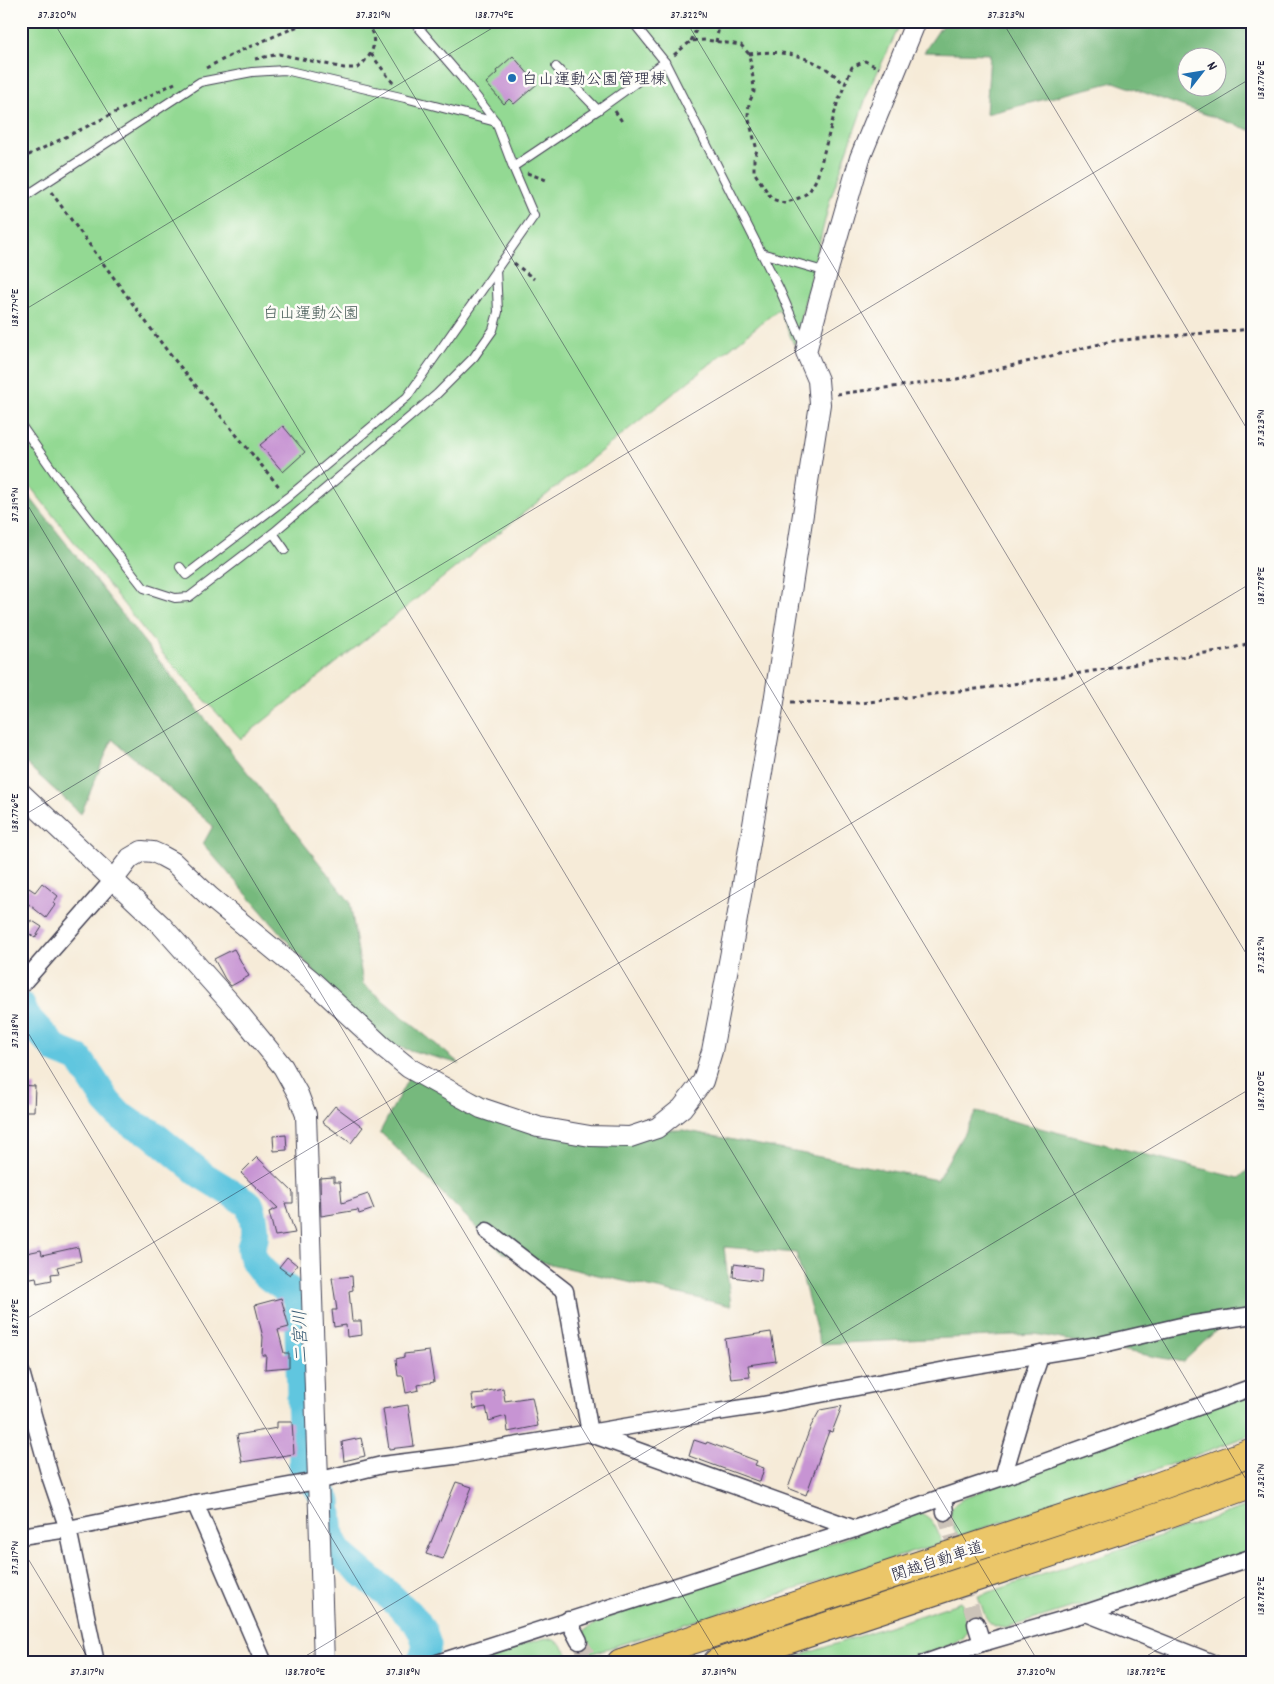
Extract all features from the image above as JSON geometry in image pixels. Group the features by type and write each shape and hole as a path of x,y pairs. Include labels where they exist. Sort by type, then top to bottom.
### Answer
{"highway":[{"name":"関越自動車道","path":"621,1663 1143,1492 1253,1452"},
{"name":"関越自動車道","path":"717,1663 1132,1526 1253,1483"}],"street":[{"path":"21,985 130,858 142,851 152,852 173,862 210,897 298,968 382,1046 409,1068 481,1108 538,1126 590,1136 630,1137 657,1128 682,1108 703,1081 712,1051 774,702 820,404 818,380 806,352 860,158 916,21"},
{"path":"21,794 161,925 283,1067 298,1094 306,1116 324,1663"},
{"path":"487,1231 565,1291 590,1434"},
{"path":"21,1536 68,1529 317,1481 382,1465 454,1456 672,1419 763,1406 942,1371 1099,1346 1181,1326 1253,1315"},
{"path":"1003,1477 1041,1354"},
{"path":"21,1372 50,1476 68,1529 96,1663"},
{"path":"440,1662 855,1529 944,1505 1003,1477 1253,1387"},
{"path":"590,1434 855,1529"},
{"path":"195,1503 264,1663"},
{"path":"925,1663 982,1643 1086,1613 1253,1557"},
{"path":"1086,1613 1213,1663"},
{"path":"568,1620 579,1641"},
{"path":"976,1624 982,1643"}],"lane":[{"path":"180,567 186,575 288,498 407,397 534,216 496,122 462,78 413,21"},
{"path":"632,21 665,62 779,288 806,352"},
{"path":"513,167 665,62"},
{"path":"556,66 598,110"},
{"path":"21,199 200,82 252,72 285,70 405,98 496,122"},
{"path":"761,253 827,272"},
{"path":"21,425 56,475 144,588 175,598 189,597 273,533 437,394 474,357 493,330 498,312 496,269"},
{"path":"273,533 286,550"}],"path":[{"path":"200,71 242,50 310,21"},
{"path":"254,59 279,54 344,68 357,68 369,59 373,48 372,32 366,21"},
{"path":"665,62 691,41 700,21"},
{"path":"716,42 720,21"},
{"path":"691,41 706,40 742,45 749,54 754,92 749,103 748,116 758,150 754,159 754,172 772,199 784,203 799,198 808,192 817,178 837,104 852,67 865,62 876,66"},
{"path":"749,54 767,51 795,55 821,65 845,84"},
{"path":"371,54 405,98"},
{"path":"21,159 182,79"},
{"path":"513,167 549,182"},
{"path":"45,183 168,352 288,498"},
{"path":"505,256 534,279"},
{"path":"819,396 957,379 1112,341 1253,329"},
{"path":"774,702 860,704 1019,683 1230,649 1253,642"}],"green space":[{"name":"白山運動公園","path":"21,21 902,21 868,92 830,200 794,345 779,309 241,739 167,659 21,475"},
{"path":"945,21 1253,21 1253,131 1114,82 986,114 990,54 924,52"},
{"path":"21,470 28,495 350,902 363,984 460,1064 373,1040 203,844 213,826 112,739 81,814 21,759"},
{"path":"410,1075 550,1131 683,1130 937,1180 976,1112 1239,1178 1253,1165 1253,1324 1224,1323 1183,1362 1035,1334 820,1344 796,1253 724,1247 731,1306 503,1253 380,1132"},
{"path":"1253,1390 1253,1434 1155,1470 957,1537 951,1516 952,1507 970,1495"},
{"path":"1253,1503 1253,1550 1007,1628 994,1626 984,1614 978,1596 1211,1519"},
{"path":"920,1513 932,1521 942,1543 590,1654 580,1639 584,1631 602,1619"},
{"path":"961,1602 968,1621 968,1629 963,1637 954,1644 893,1663 778,1663"},
{"path":"546,1638 559,1643 572,1660 564,1663 460,1663 467,1659"}],"building":[{"name":"白山運動公園管理棟","path":"513,56 537,84 514,104 509,99 504,104 486,83"},
{"path":"283,426 305,452 283,472 260,445"},
{"path":"42,883 58,896 53,903 55,905 46,918 21,898 29,888 35,892"},
{"path":"31,920 42,927 35,938 24,930"},
{"path":"234,949 249,976 231,986 214,959"},
{"path":"21,1085 35,1086 34,1111 21,1111"},
{"path":"335,1106 363,1127 351,1143 322,1122"},
{"path":"286,1135 287,1150 274,1151 273,1136"},
{"path":"257,1157 293,1192 293,1203 285,1203 295,1233 275,1236 269,1212 278,1208 241,1173"},
{"path":"334,1177 334,1182 340,1182 342,1203 368,1194 374,1209 359,1214 358,1210 321,1216 320,1178"},
{"path":"78,1247 81,1261 57,1267 59,1273 51,1274 52,1280 37,1283 36,1277 26,1279 22,1254 41,1250 42,1255"},
{"path":"287,1257 297,1265 290,1275 279,1267"},
{"path":"734,1264 762,1268 761,1281 733,1277"},
{"path":"352,1276 353,1290 349,1291 352,1321 361,1321 362,1335 347,1337 346,1325 334,1327 332,1310 337,1310 332,1278"},
{"path":"281,1298 289,1327 278,1330 284,1353 289,1353 289,1367 265,1369 266,1355 262,1355 263,1337 255,1305"},
{"path":"771,1332 776,1361 748,1365 750,1377 731,1379 725,1339"},
{"path":"429,1351 434,1382 418,1385 419,1390 406,1393 403,1376 398,1376 396,1359 404,1357 404,1354"},
{"path":"503,1388 505,1401 532,1397 538,1426 508,1432 506,1416 489,1421 486,1407 474,1409 472,1395 484,1394 483,1392"},
{"path":"408,1405 414,1446 389,1449 383,1409"},
{"path":"842,1406 832,1432 829,1431 806,1495 788,1488 811,1426 820,1410"},
{"path":"277,1422 292,1422 294,1454 242,1462 237,1435 277,1428"},
{"path":"361,1438 365,1456 344,1461 342,1442"},
{"path":"694,1440 706,1444 707,1442 757,1461 755,1465 764,1468 760,1482 689,1456"},
{"path":"456,1482 472,1487 443,1559 426,1554"}],"waterway":[{"name":"二宮川","path":"21,1006 26,1017 57,1050 79,1059 107,1102 118,1114 135,1126 150,1132 202,1175 249,1204 253,1216 255,1235 251,1249 253,1258 270,1278 298,1296 303,1465 327,1501 330,1535 337,1551 416,1621 427,1645 421,1663"}],"tunnel":[{"path":"945,1512 976,1624"},
{"path":"579,1641 592,1663"}],"place":[{"name":"白山運動公園管理棟","path":"512,78"}]}
